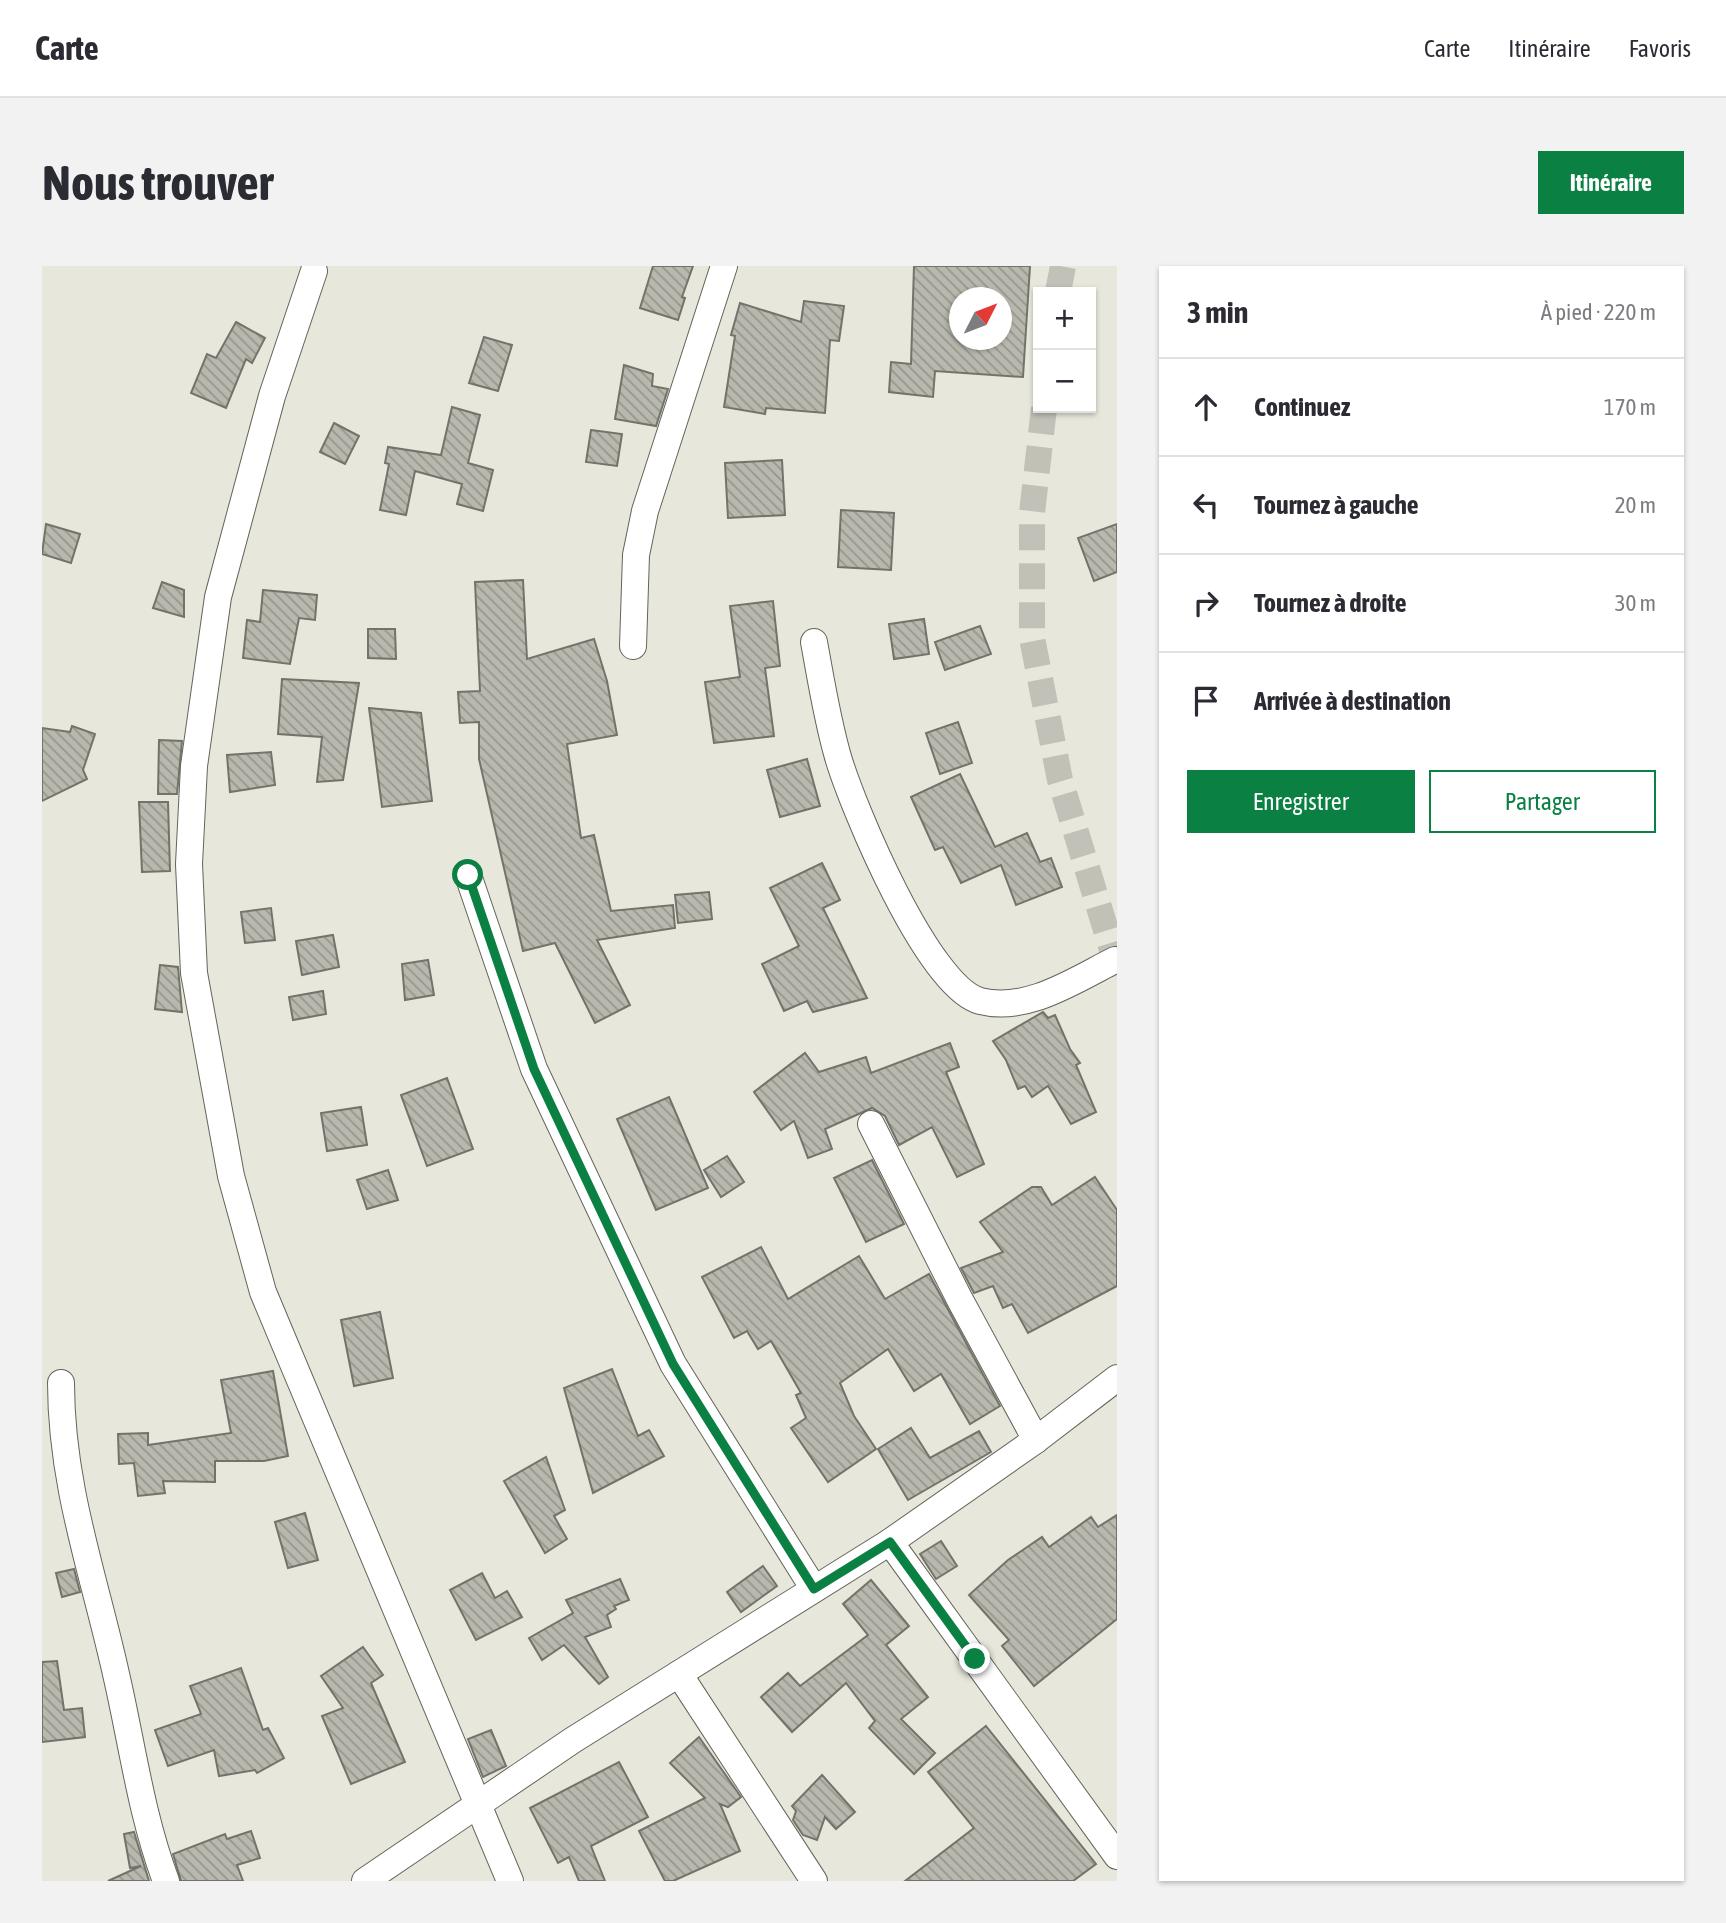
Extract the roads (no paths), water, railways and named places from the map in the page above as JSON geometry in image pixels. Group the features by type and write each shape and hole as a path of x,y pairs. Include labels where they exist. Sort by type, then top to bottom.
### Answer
{"street":[{"path":"633,646 636,555 645,511 724,266"},
{"path":"314,271 272,396 218,597 194,766 189,864 194,973 231,1176 264,1292 510,1881"},
{"path":"814,642 838,757 877,858 934,961 948,978 966,995 981,1001 1027,1001 1056,990 1115,960"},
{"path":"468,875 534,1069 673,1364 814,1589"},
{"path":"871,1124 960,1300 1036,1440"},
{"path":"365,1881 476,1805 890,1542 1036,1440 1117,1378"},
{"path":"61,1383 65,1455 89,1575 116,1671 135,1765 166,1881"},
{"path":"890,1542 1117,1856"},
{"path":"679,1674 814,1881"}],"tunnel":[{"path":"1059,287 1063,266"},
{"path":"1043,413 1032,513 1032,638 1060,780 1117,966"}]}
